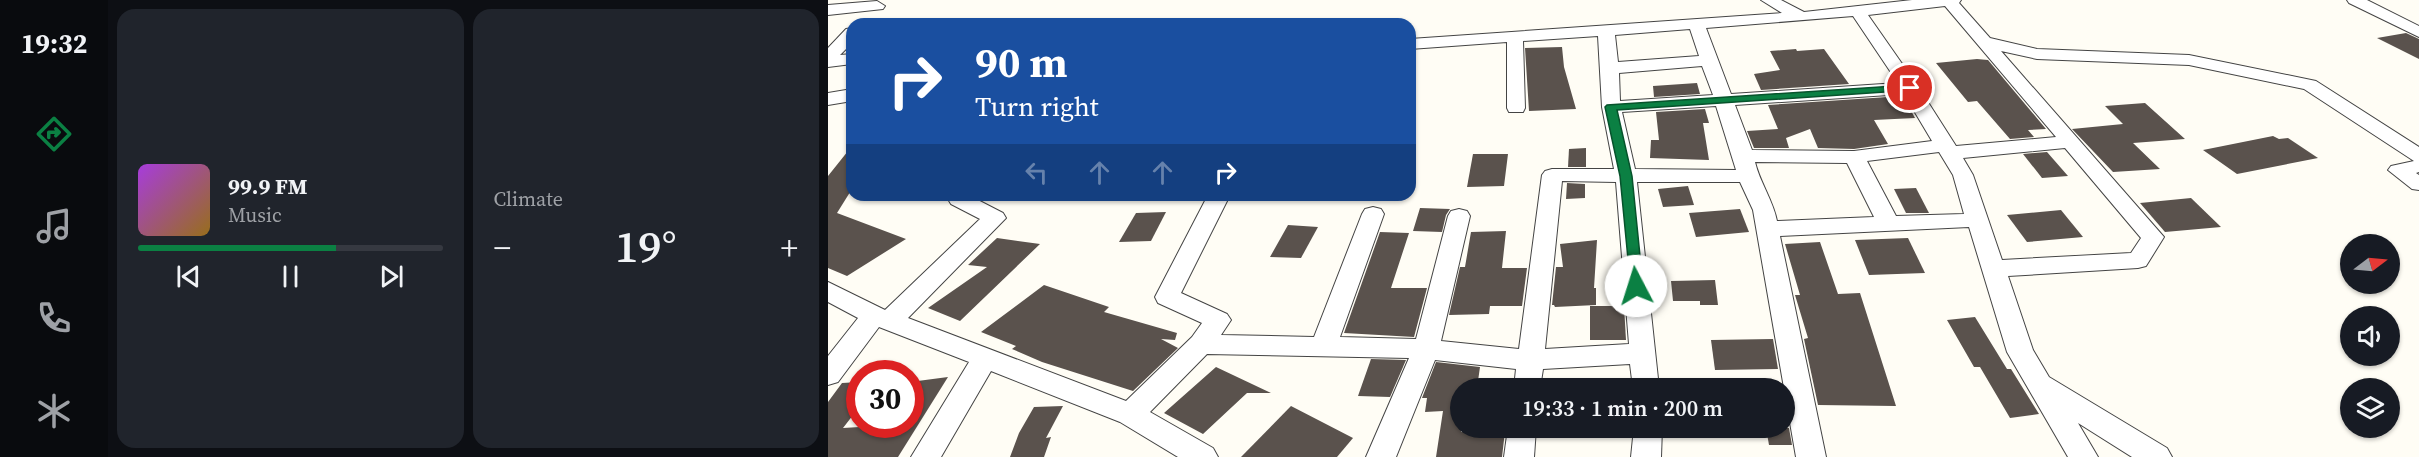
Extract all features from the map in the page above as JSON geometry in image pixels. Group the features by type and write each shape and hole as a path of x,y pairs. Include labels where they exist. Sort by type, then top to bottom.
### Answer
{"street":[{"path":"1769,0 1802,17"},
{"path":"1948,0 2153,237 2138,260 1993,269"},
{"path":"1416,44 1802,17 1913,2 1953,0"},
{"path":"2355,0 2419,32"},
{"path":"828,10 880,3"},
{"path":"866,18 880,3"},
{"path":"1857,11 1910,88 1963,175 2020,352 2083,457"},
{"path":"1696,24 1764,210 1811,457"},
{"path":"1605,30 1610,68 1611,107 1626,176 1645,378"},
{"path":"1515,37 1516,108"},
{"path":"828,60 846,40"},
{"path":"1984,42 2037,54 2189,60 2310,85 2419,156"},
{"path":"828,60 846,59"},
{"path":"1610,68 1709,60"},
{"path":"1611,107 1910,88"},
{"path":"828,99 846,96"},
{"path":"1528,378 1552,175 1626,176 2070,141"},
{"path":"1854,157 1889,224"},
{"path":"2419,166 2398,170 2419,184"},
{"path":"830,369 881,318 995,218 963,201"},
{"path":"1130,414 1201,344 1218,320 1167,297 1216,201"},
{"path":"1323,347 1373,214"},
{"path":"1381,457 1426,349 1459,216"},
{"path":"1768,229 1978,220"},
{"path":"828,291 881,318 1130,414 1203,457"},
{"path":"1201,344 1426,349 1530,360 1642,352"},
{"path":"926,457 985,357"},
{"path":"2037,381 2098,422 2157,457"},
{"path":"1519,457 1521,438"},
{"path":"1646,457 1647,438"}],"building":[{"path":"2406,33 2419,39 2419,59 2377,38"},
{"path":"1562,47 1564,67 1576,109 1529,111 1525,48"},
{"path":"1796,49 1797,51 1824,49 1849,84 1761,90 1754,74 1780,70 1770,51"},
{"path":"1988,60 2046,129 2028,130 2034,137 2010,139 1977,101 1968,102 1936,63"},
{"path":"1697,83 1700,94 1654,97 1653,86"},
{"path":"1903,96 1915,118 1874,120 1888,144 1854,149 1818,148 1810,129 1786,138 1789,148 1754,148 1747,131 1778,129 1768,105"},
{"path":"2145,103 2185,139 2133,143 2160,169 2113,172 2072,129 2123,124 2105,106"},
{"path":"1705,109 1709,123 1703,123 1709,160 1650,158 1651,140 1659,140 1656,112"},
{"path":"2273,136 2279,139 2288,138 2318,158 2237,174 2203,150"},
{"path":"1586,148 1586,167 1568,167 1569,149"},
{"path":"2047,152 2068,176 2042,178 2023,154"},
{"path":"846,154 846,199 837,213 906,239 847,276 828,268 828,176"},
{"path":"1473,154 1508,154 1504,186 1467,187"},
{"path":"1567,183 1585,184 1585,198 1566,199"},
{"path":"1688,186 1694,205 1663,207 1658,189"},
{"path":"1916,188 1929,213 1906,213 1894,189"},
{"path":"2191,198 2221,227 2165,232 2140,203"},
{"path":"1420,208 1450,209 1446,215 1442,232 1413,231"},
{"path":"1740,209 1749,232 1696,237 1689,213"},
{"path":"2061,210 2083,237 2027,242 2007,215"},
{"path":"1166,212 1151,241 1119,242 1136,213"},
{"path":"1288,225 1318,227 1301,258 1270,257"},
{"path":"1506,231 1502,268 1527,268 1522,306 1490,306 1489,314 1449,315 1460,267 1465,267 1471,232"},
{"path":"1380,232 1409,233 1391,288 1427,288 1414,337 1344,333"},
{"path":"997,238 1040,244 960,321 928,308 987,267 968,265"},
{"path":"1908,238 1925,273 1869,275 1855,240"},
{"path":"1597,240 1594,288 1596,288 1596,305 1555,307 1552,305 1556,267 1563,267 1560,244"},
{"path":"1820,242 1838,294 1860,293 1896,406 1818,405 1804,339 1808,338 1795,295 1800,295 1785,244"},
{"path":"1715,280 1718,305 1700,305 1700,301 1673,301 1671,281"},
{"path":"1044,285 1109,307 1104,312 1177,333 1175,340 1161,339 1178,348 1133,391 1042,362 1012,349 1016,346 981,332"},
{"path":"1590,306 1624,306 1626,340 1590,340"},
{"path":"1975,317 2007,369 2011,369 2039,414 2010,418 1980,367 1974,367 1947,320"},
{"path":"1773,339 1778,369 1715,370 1711,340"},
{"path":"1371,359 1406,360 1390,397 1358,396"},
{"path":"1436,362 1480,367 1478,378 1450,378 1450,438 1504,438 1502,457 1436,457 1443,411 1425,412 1427,398 1422,398"},
{"path":"1216,367 1271,393 1247,393 1203,434 1164,413"},
{"path":"948,377 924,415 924,380"},
{"path":"842,383 846,383 846,424 843,428 846,428 846,438 910,438 898,457 828,457 828,402"},
{"path":"1063,406 1046,438 1051,437 1044,457 1010,457 1019,433 1034,407"},
{"path":"1291,406 1353,438 1337,457 1241,457"},
{"path":"1768,438 1791,438 1792,445 1769,445"}],"route":[{"path":"1636,286 1626,176 1611,107 1910,88"}]}
